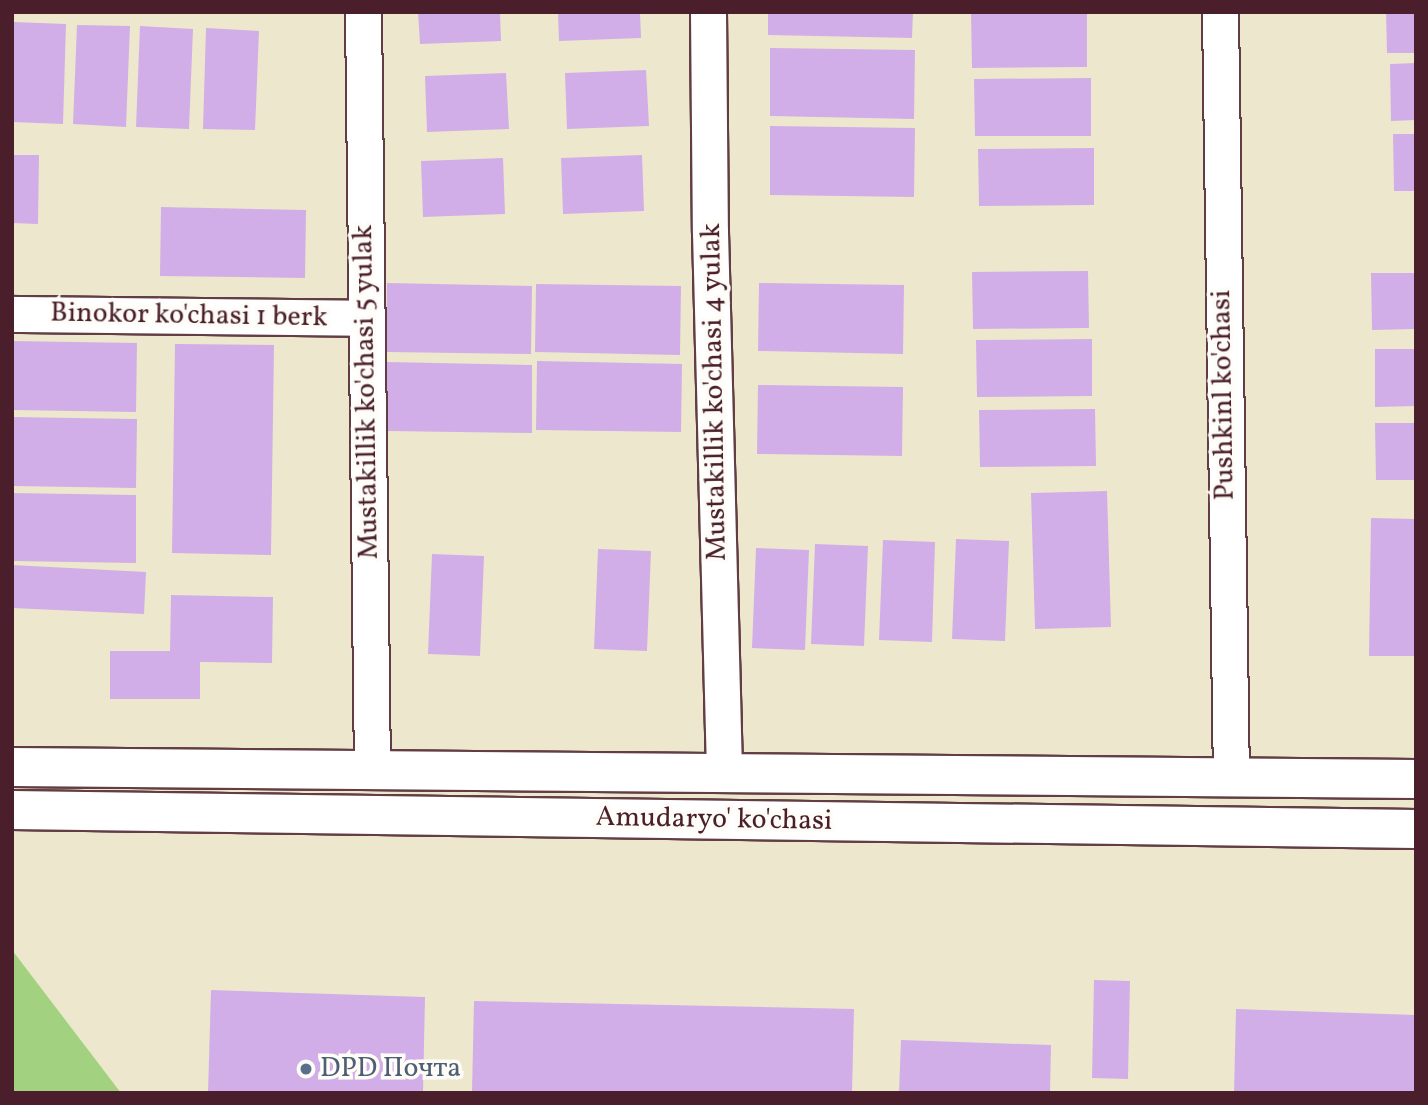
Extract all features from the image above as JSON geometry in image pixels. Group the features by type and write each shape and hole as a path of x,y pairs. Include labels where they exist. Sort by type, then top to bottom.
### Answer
{"street":[{"name":"Mustakillik ko'chasi 5 yulak","path":"363,12 372,771"},
{"name":"Mustakillik ko'chasi 4 yulak","path":"708,12 710,232 724,771"},
{"name":"Pushkinl ko'chasi","path":"1220,12 1231,777"},
{"name":"Binokor ko'chasi 1 berk","path":"12,314 366,318"},
{"path":"12,767 1416,779"},
{"path":"1231,777 1233,827"},
{"name":"Amudaryo' ko'chasi","path":"12,810 1416,829"}],"green space":[{"path":"12,950 121,1093 12,1093"}],"building":[{"path":"418,12 500,12 501,41 420,44"},
{"path":"558,12 640,12 641,38 559,41"},
{"path":"768,12 913,12 912,38 768,35"},
{"path":"971,12 1087,12 1087,67 972,68"},
{"path":"1386,12 1416,12 1416,53 1387,53"},
{"path":"14,22 66,24 63,124 12,122"},
{"path":"77,25 130,26 126,127 73,124"},
{"path":"140,26 193,29 189,129 136,127"},
{"path":"206,28 259,31 255,130 203,129"},
{"path":"770,48 915,50 914,119 770,116"},
{"path":"1416,63 1416,120 1391,121 1390,64"},
{"path":"646,70 649,126 567,129 565,73"},
{"path":"506,73 509,129 427,132 425,76"},
{"path":"1091,78 1091,136 975,136 974,79"},
{"path":"770,126 915,128 914,197 770,195"},
{"path":"1393,134 1416,134 1416,191 1394,191"},
{"path":"1094,148 1094,205 979,206 978,149"},
{"path":"12,155 39,155 38,224 12,223"},
{"path":"642,155 644,211 563,214 561,158"},
{"path":"503,158 505,214 423,217 421,161"},
{"path":"161,207 306,210 305,278 160,276"},
{"path":"1088,271 1089,328 973,329 972,272"},
{"path":"1371,273 1416,273 1416,329 1372,330"},
{"path":"387,283 532,286 531,354 386,352"},
{"path":"759,283 904,285 903,354 758,351"},
{"path":"536,284 681,286 680,355 535,352"},
{"path":"1092,339 1092,396 977,397 976,340"},
{"path":"12,341 137,343 136,412 12,410"},
{"path":"175,344 274,345 271,555 172,553"},
{"path":"1375,349 1416,349 1416,406 1375,407"},
{"path":"537,361 682,364 681,432 536,430"},
{"path":"387,362 532,365 532,433 387,431"},
{"path":"758,385 903,387 902,456 757,454"},
{"path":"1095,409 1096,466 980,467 979,410"},
{"path":"12,417 137,419 136,488 12,486"},
{"path":"1375,423 1416,423 1416,480 1376,480"},
{"path":"1107,491 1111,627 1035,629 1031,493"},
{"path":"12,493 136,495 136,563 12,561"},
{"path":"1371,518 1416,519 1416,656 1369,656"},
{"path":"956,539 1009,541 1005,641 952,639"},
{"path":"883,540 935,542 932,642 879,640"},
{"path":"815,544 868,546 864,646 811,644"},
{"path":"756,548 809,550 805,650 752,648"},
{"path":"598,549 651,551 647,651 594,649"},
{"path":"432,554 484,556 480,656 428,654"},
{"path":"12,565 146,572 144,614 12,608"},
{"path":"171,595 273,597 272,663 200,662 200,699 110,699 110,651 170,651"},
{"path":"1094,980 1130,981 1128,1079 1092,1078"},
{"path":"211,990 425,997 423,1093 208,1093"},
{"path":"474,1001 854,1009 852,1093 472,1092"},
{"path":"1236,1009 1416,1015 1416,1093 1234,1093"},
{"path":"901,1040 1051,1045 1050,1093 899,1093"}],"place":[{"name":"DPD Почта","path":"306,1069"}]}
